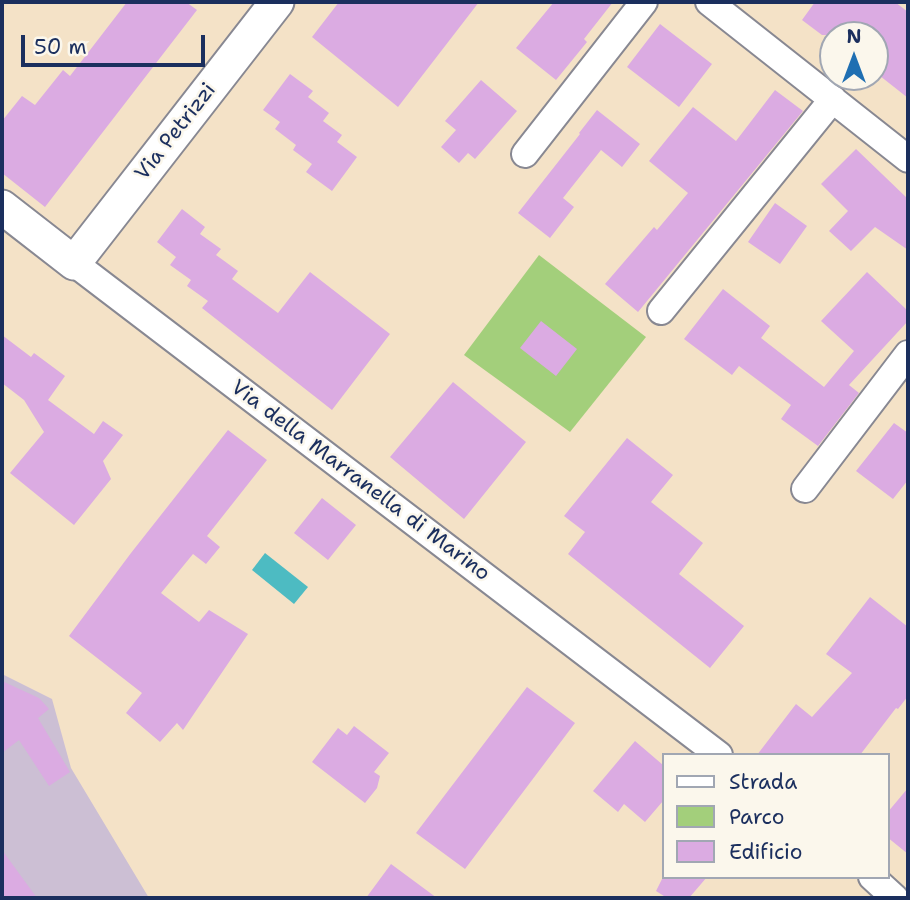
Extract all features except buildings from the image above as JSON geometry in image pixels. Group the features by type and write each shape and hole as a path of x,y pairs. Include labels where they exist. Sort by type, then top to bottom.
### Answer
{"street":[{"name":"Via Petrizzi","path":"74,263 277,2"},
{"path":"526,154 644,2"},
{"path":"709,2 908,159"},
{"path":"661,311 833,99"},
{"name":"Via della Marranella di Marino","path":"2,207 716,753"},
{"path":"805,489 908,354"},
{"path":"874,879 895,898"}],"shaded area":[{"path":"2,674 52,699 71,768 149,898 2,898"}],"green space":[{"path":"539,255 646,337 570,432 464,355"}],"water":[{"path":"265,553 308,587 294,604 252,570"}]}
